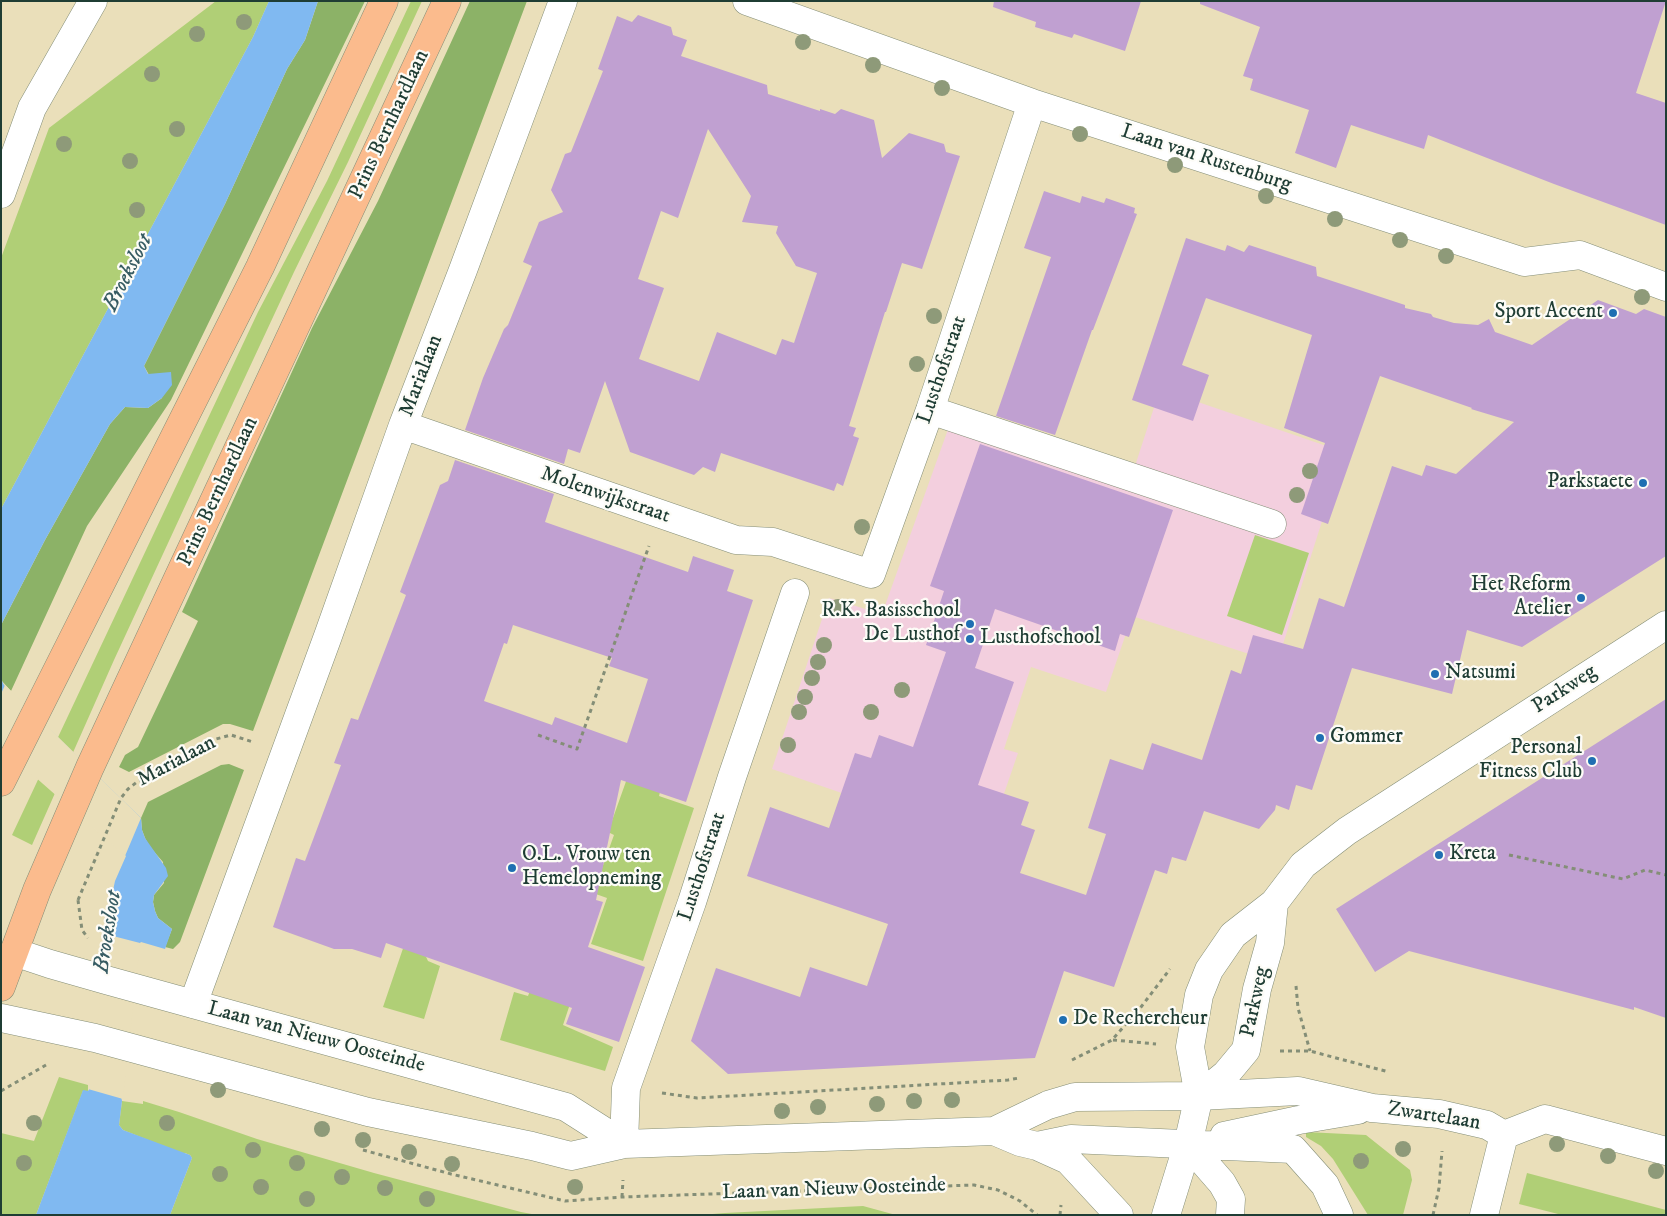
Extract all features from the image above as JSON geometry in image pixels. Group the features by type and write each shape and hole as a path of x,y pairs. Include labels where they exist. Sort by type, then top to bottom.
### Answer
{"main road":[{"path":"1,782 260,267 384,1"},
{"name":"Prins Bernhardlaan","path":"1,987 8,950 37,890 90,767 447,1"}],"street":[{"path":"1,194 32,108 93,1"},
{"name":"Marialaan","path":"193,1004 403,426 563,1"},
{"name":"Laan van Rustenburg","path":"749,2 1032,104 1524,262 1580,255 1666,287"},
{"name":"Lusthofstraat","path":"809,555 871,574 930,410 1032,104"},
{"path":"930,410 1272,524"},
{"name":"Molenwijkstraat","path":"403,426 736,540 772,542 809,555"},
{"name":"Lusthofstraat","path":"624,1144 626,1088 692,902 795,593"},
{"name":"Parkweg","path":"1274,904 1270,943 1257,989 1246,1050 1226,1074 1199,1096 1190,1047 1200,995 1209,970 1234,935 1274,904 1303,865 1347,831 1666,625"},
{"name":"Laan van Nieuw Oosteinde","path":"8,950 103,979 566,1107 624,1144"},
{"path":"1,1018 95,1038 368,1112 532,1146 571,1156 624,1144 994,1131 1048,1104 1075,1097 1199,1096 1188,1144 1166,1215"},
{"name":"Zwartelaan","path":"1199,1096 1298,1091 1372,1108 1438,1114 1487,1125 1504,1135 1545,1119 1666,1151"},
{"name":"Zwartelaan","path":"1188,1144 1299,1120 1372,1108"},
{"path":"994,1131 1020,1142 1037,1146 1068,1160 1120,1215"},
{"path":"1484,1215 1504,1135"},
{"path":"1037,1146 1071,1139 1293,1149 1326,1185 1339,1215"},
{"path":"1188,1144 1222,1183 1231,1199 1230,1215"}],"path":[{"path":"538,735 577,749 660,515"},
{"name":"Marialaan","path":"90,940 82,930 78,900 121,798 137,782 199,750 216,738 231,735 285,752"},
{"path":"1509,855 1623,879 1645,870 1666,875"},
{"name":"Parkweg","path":"1296,982 1298,1008 1310,1052"},
{"path":"1,1091 43,1066 51,1064"},
{"path":"1433,1215 1439,1188 1443,1145 1438,1114"},
{"name":"Laan van Nieuw Oosteinde","path":"622,1197 974,1185 998,1190 1020,1201 1037,1215"}],"shaded area":[{"name":"Lusthofschool","path":"1160,389 1344,452 1277,663 1132,616 1106,692 1031,667 1004,749 1018,753 987,843 772,769 829,598 882,614 951,421 1135,466"}],"green space":[{"path":"216,1 269,1 253,37 1,509 1,258 49,128"},
{"path":"318,1 365,1 171,400 87,526 11,691 1,680 1,625 45,540 110,424 125,407 148,408 162,398 144,366 225,204 287,69 305,40"},
{"path":"411,1 422,1 199,476 114,660 32,845 12,835 258,312 327,181"},
{"path":"470,1 527,1 253,731 230,724 223,724 129,772 119,767 125,755 138,747 198,621 182,612 312,328 378,201"},
{"path":"1255,535 1309,553 1282,635 1227,616"},
{"path":"229,764 244,770 180,942 173,949 165,947 172,929 158,918 153,902 154,895 164,883 163,862 149,846 145,838 141,818 148,802 221,765"},
{"path":"629,773 662,784 659,796 694,808 643,961 591,944 607,898 593,893 614,835 608,832"},
{"path":"425,884 420,944 428,961 440,966 424,1019 383,1007"},
{"path":"531,988 571,1001 563,1025 613,1047 605,1071 500,1040 514,992 528,996"},
{"path":"59,1077 88,1085 88,1091 83,1091 36,1215 1,1215 1,1133 34,1141"},
{"path":"122,1101 143,1104 143,1101 257,1139 374,1173 537,1215 170,1215 192,1158 190,1155 183,1154 123,1130 119,1125"},
{"path":"1306,1132 1366,1135 1410,1170 1412,1180 1403,1215 1368,1215 1333,1159 1321,1146 1306,1137"},
{"path":"1527,1173 1666,1210 1666,1215 1562,1215 1519,1204"},
{"path":"863,1206 896,1215 700,1215 725,1213"}],"water":[{"name":"Broeksloot","path":"269,1 318,1 305,40 287,69 225,204 144,366 148,374 171,372 172,385 162,398 148,408 125,407 110,424 45,540 1,625 1,509 253,37"},
{"name":"Broeksloot","path":"1,679 4,685 141,818 145,838 166,868 168,876 154,895 153,902 158,918 172,929 165,949 141,942 139,944 119,1125 123,1130 190,1155 192,1158 170,1215 36,1215 83,1090 88,1091 90,1088 111,935 104,933 115,881 126,856 1,745"}],"pier":[{"path":"5,685 141,818 125,856 1,747 1,694"},
{"path":"109,935 140,943 123,1099 88,1089"}],"building":[{"path":"994,1 1141,1 1125,51 1074,34 1072,38 1035,27 1036,22 993,7"},
{"path":"1200,1 1666,1 1636,93 1666,103 1666,225 1428,135 1424,149 1351,125 1336,168 1295,153 1309,110 1250,90 1253,79 1243,76 1260,27 1200,4"},
{"path":"638,15 671,27 673,35 687,40 681,56 767,85 768,94 820,111 820,109 835,114 841,109 874,120 882,158 909,133 944,144 946,152 960,156 922,269 902,263 849,426 856,428 853,436 859,438 843,486 837,483 834,491 721,453 715,472 703,467 694,475 630,452 605,381 580,453 568,449 564,464 465,430 483,378 504,329 508,325 532,266 523,262 539,222 563,212 551,190 565,154 571,152 603,71 598,69 617,16 632,22","holes":["708,129 751,196 742,222 778,226 776,233 796,266 817,273 794,343 782,339 776,355 717,332 699,381 639,359 664,288 638,279 661,211 678,218"]},
{"path":"1044,191 1080,203 1082,196 1104,203 1106,198 1135,208 1134,213 1137,214 1092,330 1055,435 996,416 1051,257 1024,248"},
{"path":"1186,238 1225,251 1227,245 1244,252 1249,245 1316,267 1317,276 1405,305 1405,308 1431,314 1433,317 1454,323 1478,325 1489,319 1495,332 1532,345 1598,300 1636,314 1644,309 1666,317 1666,556 1522,647 1467,630 1452,694 1352,668 1312,790 1296,785 1289,810 1276,805 1275,810 1259,829 1204,811 1186,861 1172,857 1167,874 1155,870 1114,987 1064,971 1035,1058 728,1074 691,1041 716,968 800,997 810,967 867,986 888,924 747,876 770,807 829,828 855,753 871,758 879,735 913,747 946,652 926,645 944,591 930,586 980,444 1173,510 1129,637 1120,634 1115,651 995,609 975,668 1014,682 978,785 1029,802 1021,825 1035,830 1020,873 1086,895 1106,834 1088,828 1110,759 1143,770 1152,743 1202,760 1231,670 1241,674 1253,635 1303,649 1319,598 1344,607 1392,466 1422,476 1426,465 1456,474 1514,422 1471,409 1380,376 1328,524 1301,514 1325,443 1284,428 1312,335 1206,298 1182,365 1209,375 1193,421 1132,400"},
{"path":"455,460 554,494 545,522 688,572 693,556 734,570 727,591 753,600 686,802 621,780 596,900 603,902 588,947 645,967 619,1042 566,1024 572,1008 386,943 381,958 352,949 334,949 273,927 296,858 305,861 341,765 334,763 351,718 358,720 406,595 400,592 440,485 448,481","holes":["513,625 612,658 609,666 648,679 627,743 555,717 552,725 484,701 504,643 507,644"]},
{"path":"1666,699 1666,1018 1634,1007 1634,1010 1409,951 1375,972 1336,909"}],"place":[{"name":"Sport Accent","path":"1613,313"},
{"name":"Parkstaete","path":"1643,483"},
{"name":"Het Reform Atelier","path":"1581,598"},
{"name":"R.K. Basisschool De Lusthof","path":"970,624"},
{"name":"Lusthofschool","path":"970,639"},
{"name":"Natsumi","path":"1435,674"},
{"name":"Gommer","path":"1320,738"},
{"name":"Personal Fitness Club","path":"1592,761"},
{"name":"Kreta","path":"1439,855"},
{"name":"O.L. Vrouw ten Hemelopneming","path":"512,868"},
{"name":"De Rechercheur","path":"1063,1020"}]}
